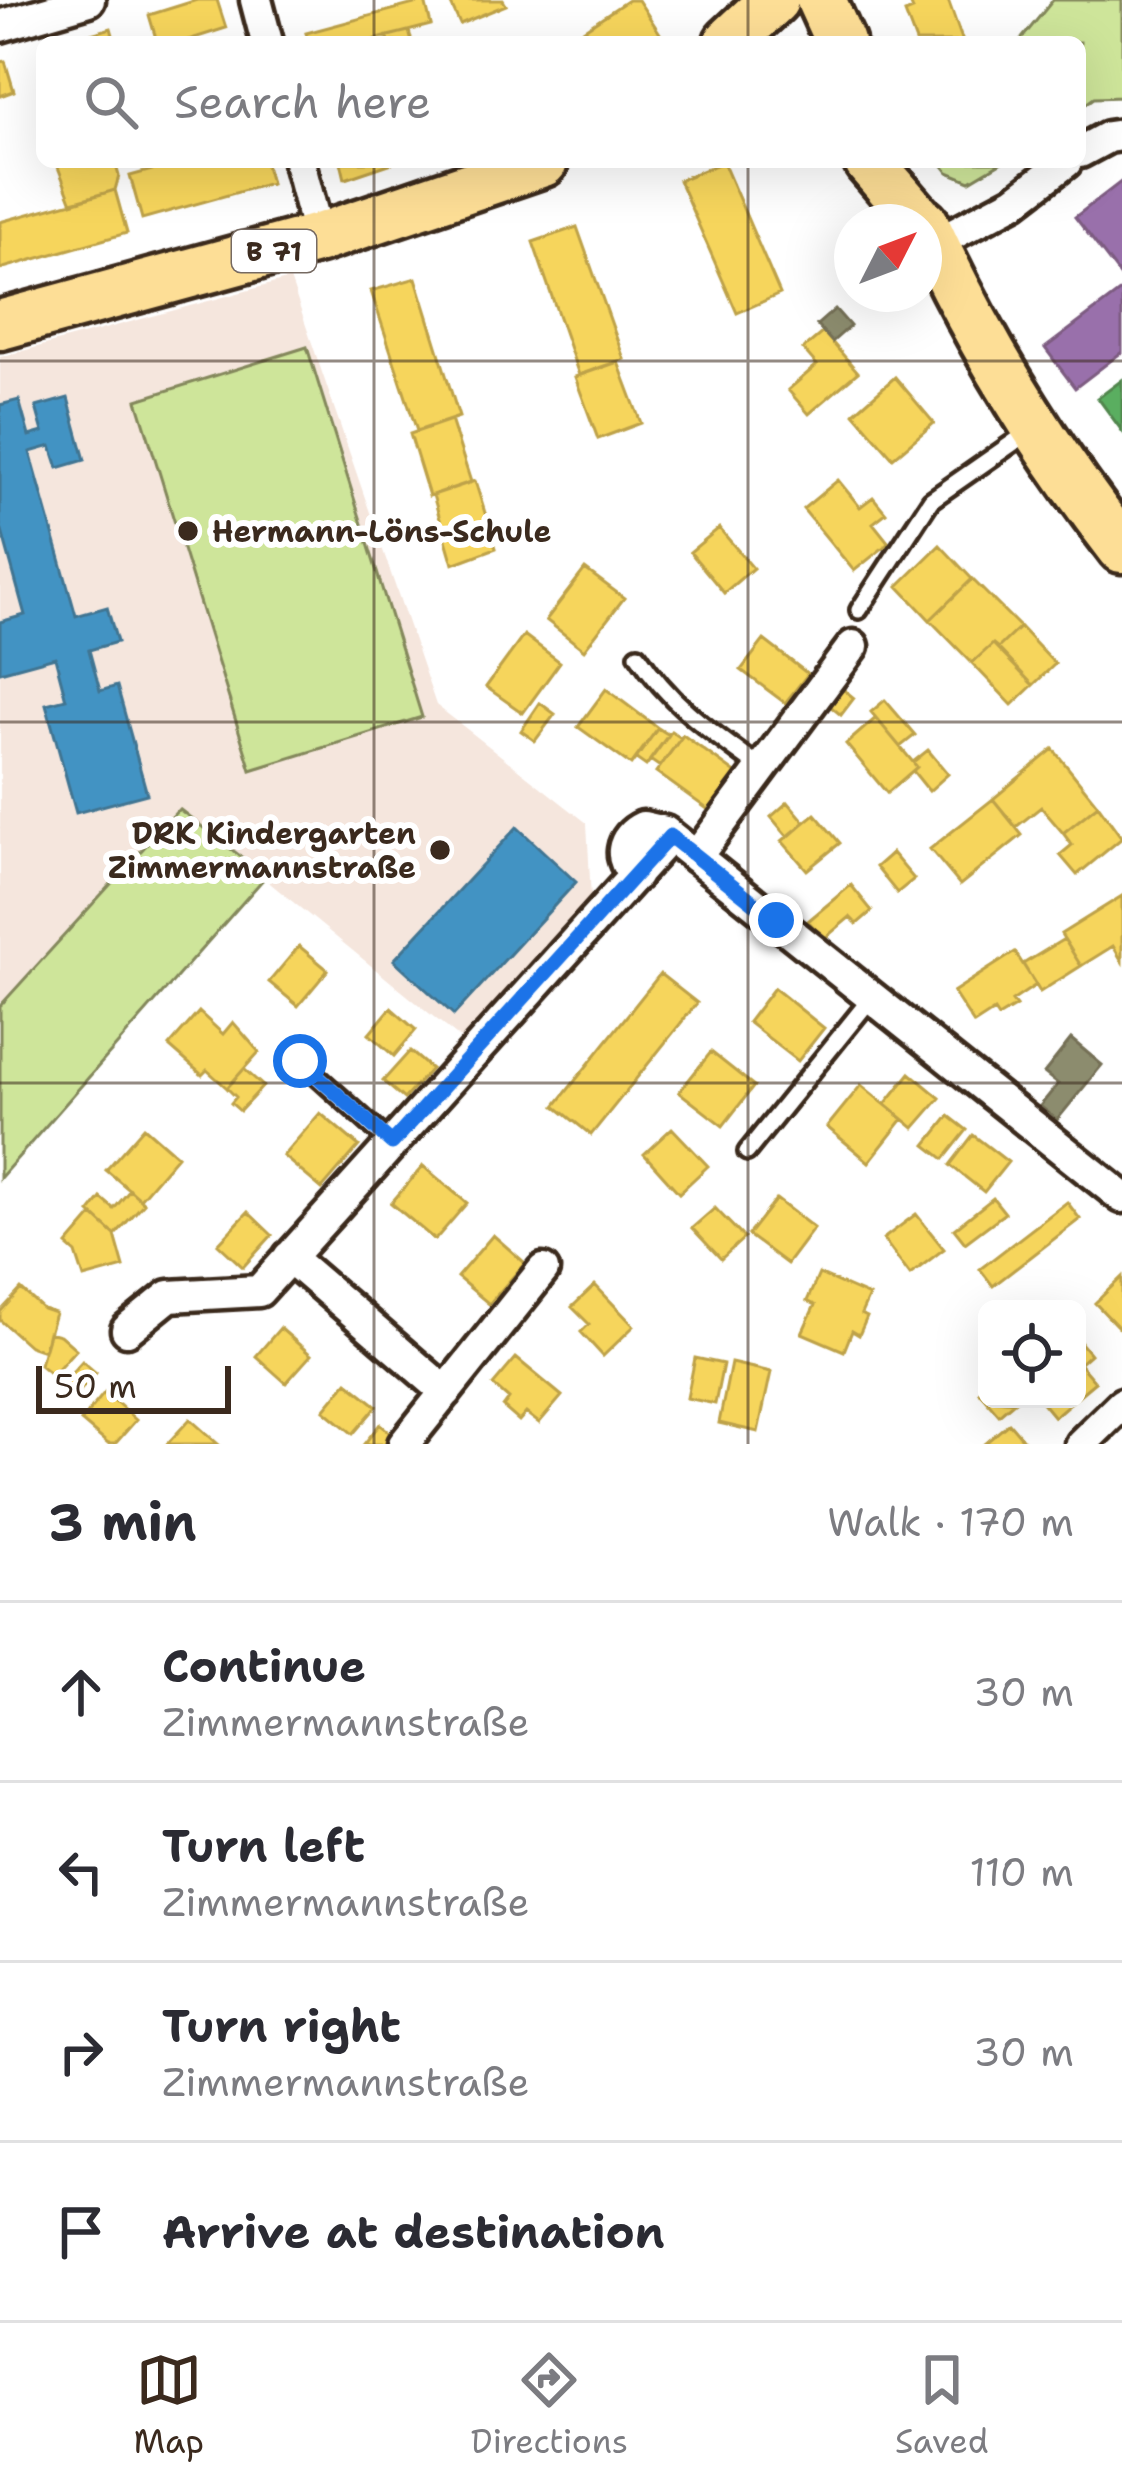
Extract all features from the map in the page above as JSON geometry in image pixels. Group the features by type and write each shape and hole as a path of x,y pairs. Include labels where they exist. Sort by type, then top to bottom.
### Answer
{"main road":[{"path":"735,36 774,0"},
{"path":"821,0 837,36"},
{"name":"B 71","path":"0,325 319,238 525,168"},
{"path":"874,168 905,204"},
{"path":"899,168 915,204"},
{"path":"942,260 1036,428 1122,548"}],"street":[{"path":"0,26 88,0"},
{"path":"256,0 265,36"},
{"path":"1086,149 1122,135"},
{"path":"301,168 319,238"},
{"path":"942,222 1015,201 1058,168"},
{"path":"696,857 853,646"},
{"path":"127,1330 169,1296 259,1291 636,875 623,854 631,833 653,827 1122,1197"},
{"path":"289,1257 446,1392"},
{"path":"404,1444 543,1270"},
{"path":"1081,1444 1122,1404"}],"lane":[{"path":"859,610 931,500 1036,428"},
{"path":"638,655 662,691 683,711 762,770"},
{"path":"747,1152 872,997"},
{"path":"300,1061 392,1143"}],"shaded area":[{"name":"Hermann-Löns-Schule","path":"290,279 436,705 587,823 591,899 462,1040 179,809 0,1006 0,357"}],"green space":[{"path":"1053,0 1122,0 1122,97 1094,98 1086,104 1086,36 1024,36"},
{"path":"945,168 992,168 970,181"},
{"path":"307,347 422,717 251,770 137,400"},
{"path":"179,809 266,876 0,1178 0,1006"}],"building: Homes":[{"path":"197,0 217,0 226,28 201,36 155,36 149,15"},
{"path":"449,0 503,0 506,5 460,24"},
{"path":"628,0 638,0 662,36 578,36"},
{"path":"909,0 948,0 961,36 914,36 905,13 913,10"},
{"path":"425,1 431,25 389,36 306,33"},
{"path":"111,28 113,36 84,36"},
{"path":"5,61 14,91 0,96 0,62"},
{"path":"58,168 117,168 115,190 72,203"},
{"path":"159,168 267,168 271,183 142,219 130,176"},
{"path":"342,168 377,168 345,179"},
{"path":"708,168 726,168 780,294 737,313 679,180"},
{"path":"115,190 127,233 0,269 0,222"},
{"path":"577,227 624,359 579,375 533,242"},
{"path":"416,278 459,417 417,431 371,291"},
{"path":"823,332 858,372 809,414 788,390 817,365 803,349"},
{"path":"618,362 641,423 598,439 575,377"},
{"path":"895,377 934,423 893,458 854,413"},
{"path":"451,420 471,482 429,496 410,434"},
{"path":"838,480 860,507 873,497 886,513 873,523 889,543 854,571 803,509"},
{"path":"475,481 496,548 453,564 433,495"},
{"path":"719,528 753,568 724,593 690,552"},
{"path":"940,545 972,579 930,620 898,586"},
{"path":"585,569 624,598 584,650 546,620"},
{"path":"972,579 1020,627 972,663 930,620"},
{"path":"1020,627 1055,664 1033,685 998,648"},
{"path":"524,635 560,662 523,713 486,687"},
{"path":"764,640 808,674 785,703 741,670"},
{"path":"993,644 1033,685 1012,705 972,663"},
{"path":"606,689 658,728 631,765 578,727"},
{"path":"843,689 854,698 841,715 830,706"},
{"path":"885,700 915,735 900,747 871,712"},
{"path":"540,703 555,714 535,741 521,731"},
{"path":"876,718 917,767 887,793 846,744"},
{"path":"658,728 669,735 646,766 636,759"},
{"path":"671,731 681,738 660,767 650,760"},
{"path":"683,735 737,774 710,811 656,772"},
{"path":"1053,749 1098,805 1063,833 1041,807 1016,827 993,799"},
{"path":"928,750 948,774 929,791 913,771 917,767 913,762"},
{"path":"993,799 1022,835 960,885 930,849"},
{"path":"788,802 805,822 788,837 771,817"},
{"path":"1098,805 1122,838 1077,875 1060,855 1072,845 1063,833"},
{"path":"815,814 840,843 807,870 782,841"},
{"path":"892,853 914,879 897,893 876,867"},
{"path":"851,885 872,911 857,924 850,917 824,939 808,921"},
{"path":"1122,896 1122,961 1113,946 1081,966 1061,934"},
{"path":"1064,939 1081,966 1040,992 1023,964"},
{"path":"299,946 328,970 298,1006 269,982"},
{"path":"1015,952 1036,985 1012,1001 1016,1006 998,1017 994,1011 974,1024 953,992"},
{"path":"660,974 697,1003 591,1135 555,1106"},
{"path":"774,988 824,1028 798,1061 748,1022"},
{"path":"391,1008 416,1030 394,1056 369,1034"},
{"path":"199,1012 223,1034 233,1022 259,1052 227,1088 207,1070 202,1075 169,1046"},
{"path":"410,1051 431,1069 404,1099 383,1081"},
{"path":"711,1052 754,1086 723,1126 679,1092"},
{"path":"244,1069 263,1086 240,1111 231,1103 236,1097 227,1088"},
{"path":"910,1073 940,1098 914,1128 885,1104"},
{"path":"861,1085 903,1119 869,1162 827,1127"},
{"path":"320,1113 359,1146 322,1189 283,1156"},
{"path":"949,1116 967,1130 944,1159 926,1145"},
{"path":"144,1127 177,1156 140,1199 106,1170"},
{"path":"672,1128 708,1166 679,1193 644,1154"},
{"path":"973,1135 1008,1162 984,1192 950,1165"},
{"path":"423,1166 467,1203 435,1240 391,1203"},
{"path":"130,1190 144,1203 115,1235 90,1212 101,1198 114,1209"},
{"path":"993,1198 1005,1213 965,1243 954,1229"},
{"path":"776,1199 814,1228 787,1264 748,1235"},
{"path":"1067,1202 1080,1219 993,1286 980,1269"},
{"path":"715,1208 744,1238 721,1259 692,1228"},
{"path":"248,1212 272,1235 243,1267 218,1244"},
{"path":"916,1214 944,1249 910,1275 883,1239"},
{"path":"93,1215 115,1235 124,1267 84,1278 76,1253 67,1245"},
{"path":"493,1235 525,1263 489,1304 457,1277"},
{"path":"819,1274 869,1296 859,1335 852,1331 844,1351 802,1333 815,1305 807,1301"},
{"path":"1122,1277 1122,1327 1120,1329 1095,1303"},
{"path":"595,1285 634,1326 603,1356 581,1332 589,1324 572,1307"},
{"path":"21,1289 43,1309 55,1313 44,1351 29,1346 0,1320 0,1312"},
{"path":"280,1328 311,1355 286,1383 256,1356"},
{"path":"48,1332 60,1335 76,1349 52,1375 40,1365"},
{"path":"516,1358 562,1396 539,1423 526,1413 519,1421 503,1407 509,1399 493,1385"},
{"path":"695,1358 723,1364 715,1404 687,1398"},
{"path":"82,1361 96,1373 77,1394 64,1381"},
{"path":"731,1363 771,1372 758,1432 719,1423"},
{"path":"347,1382 377,1406 353,1434 324,1410"},
{"path":"105,1392 136,1420 115,1444 108,1444 81,1421"},
{"path":"190,1419 218,1444 167,1444"},
{"path":"1009,1423 1027,1444 984,1444"},
{"path":"380,1424 395,1437 389,1444 364,1444"}],"building: Offices":[{"path":"1122,181 1122,278 1075,217"},
{"path":"1122,290 1122,352 1075,388 1045,348"}],"building: Schools":[{"path":"68,398 85,460 58,468 51,446 30,452 76,616 107,607 117,642 89,650 100,691 117,686 147,794 76,813 46,704 66,699 55,657 0,672 0,622 25,615 0,524 0,405 19,400 29,436 43,432 36,407"},
{"path":"517,827 576,882 454,1015 394,960"}],"building: Public":[{"path":"1122,380 1122,431 1098,398"}],"building: Industry":[{"path":"834,310 850,326 832,342 817,325"},
{"path":"1071,1039 1102,1065 1057,1120 1040,1106 1058,1084 1044,1073"}],"place":[{"name":"Hermann-Löns-Schule","path":"188,531"},
{"name":"DRK Kindergarten Zimmermannstraße","path":"440,850"}],"route":[{"path":"300,1061 392,1143 670,836 776,920"}]}
